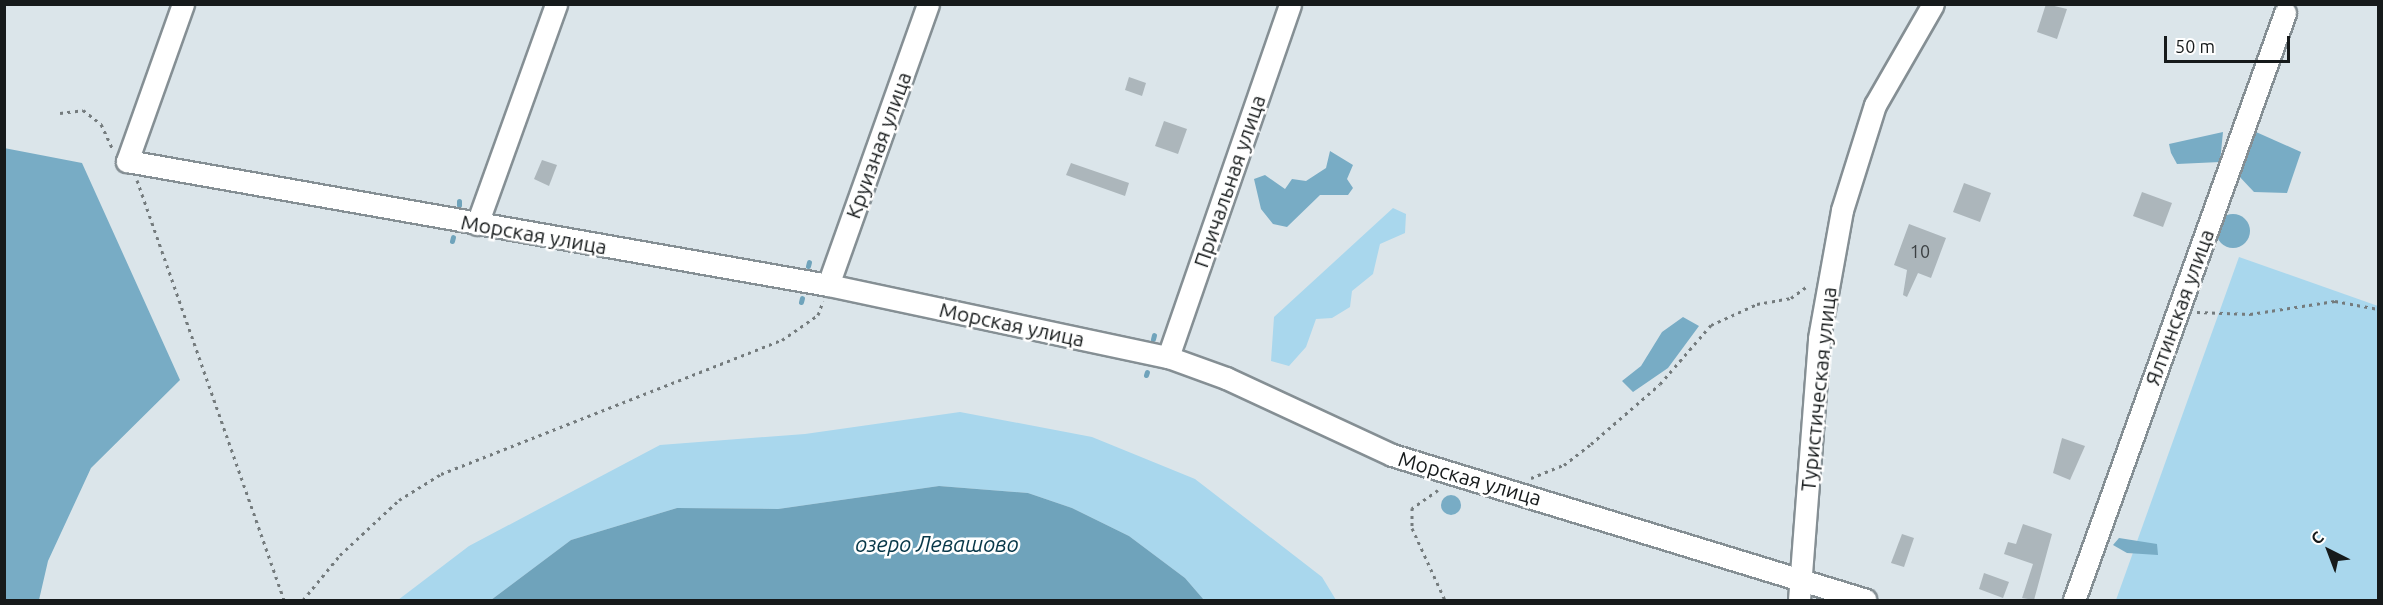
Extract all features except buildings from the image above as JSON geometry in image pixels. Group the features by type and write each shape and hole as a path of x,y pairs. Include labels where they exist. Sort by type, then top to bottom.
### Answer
{"street":[{"path":"125,162 183,4"},
{"path":"477,224 556,4"},
{"name":"Круизная улица","path":"828,285 928,4"},
{"name":"Причальная улица","path":"1168,357 1290,4"},
{"name":"Туристическая улица","path":"1799,600 1828,282 1842,210 1875,105 1933,4"},
{"name":"Ялтинская улица","path":"2073,600 2285,14"},
{"name":"Морская улица","path":"125,162 828,285 1168,357 1226,378 1392,455 1801,578 1865,600"}],"path":[{"path":"60,112 83,110 101,124 125,162 284,600"},
{"path":"1519,479 1564,465 1660,384 1711,325 1828,282"},
{"path":"303,600 340,555 399,500 433,479 782,340 818,315 828,285"},
{"path":"2177,310 2250,314 2335,301 2379,309"},
{"path":"1442,488 1412,508 1412,528 1445,600"}],"shaded area":[{"path":"2223,132 2220,162 2177,164 2171,153 2169,144"},
{"path":"2256,132 2301,152 2287,193 2254,192 2237,174"},
{"path":"4,148 82,163 180,380 91,468 48,561 39,600 5,600"},
{"path":"1330,151 1353,165 1347,179 1353,188 1348,195 1320,195 1287,227 1273,224 1261,209 1254,179 1265,175 1285,189 1292,179 1306,181 1326,168"},
{"path":"1393,208 1406,214 1405,233 1380,244 1373,274 1352,291 1350,307 1332,318 1316,319 1306,347 1289,366 1271,361 1274,317"},
{"path":"2233,214 2245,219 2250,231 2245,243 2233,248 2221,243 2216,231 2221,219"},
{"path":"2239,257 2378,306 2378,600 2116,600"},
{"path":"1683,317 1699,326 1668,368 1633,392 1622,381 1641,366 1662,332"},
{"path":"960,412 1092,437 1195,479 1322,577 1336,600 1204,600 1185,578 1129,536 1072,508 1028,493 939,486 778,509 677,508 571,540 491,600 398,600 469,546 660,445 805,434"},
{"path":"1451,495 1458,498 1461,505 1458,512 1451,515 1444,512 1441,505 1444,498"},
{"path":"2119,538 2157,544 2158,555 2127,553 2113,545"}],"water":[{"name":"озеро Левашово","path":"939,486 1028,493 1072,508 1129,536 1185,578 1204,600 491,600 571,540 677,508 778,509"}],"waterway":[{"path":"452,241 453,237"},
{"path":"808,266 809,262"},
{"path":"801,302 802,298"},
{"path":"1153,339 1154,335"}]}
